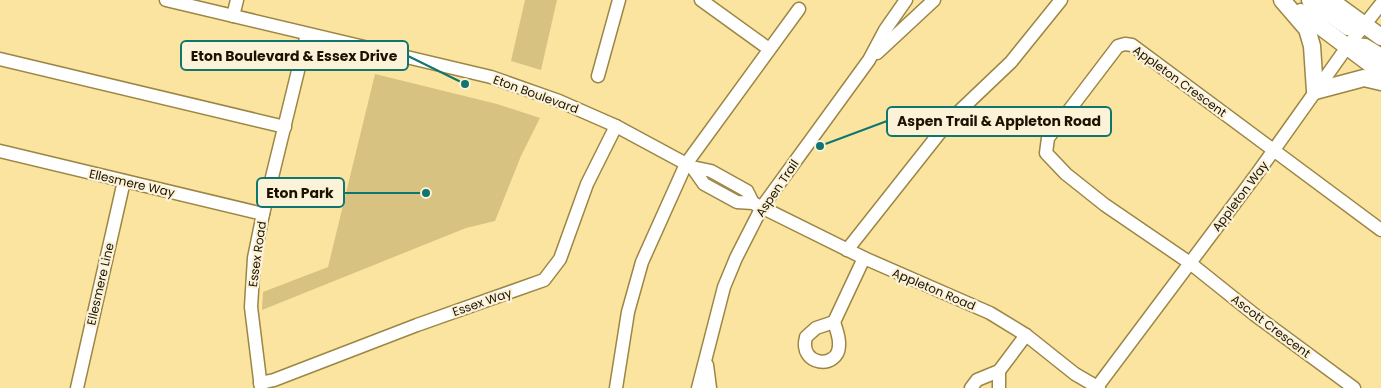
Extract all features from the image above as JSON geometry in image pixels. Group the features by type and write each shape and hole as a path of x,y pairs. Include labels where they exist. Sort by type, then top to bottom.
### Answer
{"main road":[{"path":"1283,0 1381,72"},
{"path":"1283,0 1307,29 1312,46 1315,91 1364,78 1381,82"},
{"path":"1310,0 1348,27 1354,28 1365,25"},
{"path":"1330,0 1381,37"},
{"path":"1348,47 1365,47 1381,56"}],"street":[{"name":"Eton Boulevard","path":"166,0 491,78 559,101 616,126 689,165 711,171 747,191 758,205"},
{"path":"233,16 237,0"},
{"path":"598,76 619,0"},
{"path":"701,0 769,49"},
{"name":"Aspen Trail","path":"698,388 707,360 724,287 758,205 869,60 885,30 906,0"},
{"name":"Aspen Trail","path":"869,60 934,0"},
{"path":"847,250 949,121 1011,62 1061,0"},
{"name":"Appleton Way","path":"1098,388 1274,150 1315,91 1381,4"},
{"path":"616,388 628,312 642,262 653,235 689,165 799,9"},
{"name":"Essex Road","path":"261,386 251,307 254,258 307,34"},
{"name":"Appleton Crescent","path":"1190,263 1105,205 1066,174 1046,153 1048,138 1118,46 1124,44 1132,45 1140,50 1274,150"},
{"path":"0,59 285,127"},
{"name":"Essex Way","path":"261,386 417,325 544,280 560,259 587,184 616,126"},
{"path":"1274,150 1381,230"},
{"name":"Ellesmere Way","path":"0,151 263,214"},
{"name":"Ellesmere Line","path":"77,388 124,181"},
{"name":"Appleton Road","path":"758,205 864,258 990,313 1026,335 1075,374 1098,388"},
{"path":"834,322 864,258"},
{"name":"Ascott Crescent","path":"1190,263 1255,315 1354,388"},
{"path":"970,388 976,380 999,371 1026,335"},
{"name":"Aspen Trail","path":"707,360 710,388"},
{"path":"999,371 999,388"}],"shaded area":[{"path":"525,0 557,0 541,70 511,61"},
{"path":"375,74 497,104 540,118 521,156 495,221 466,228 262,310 263,292 328,267"}],"place":[{"name":"Eton Boulevard & Essex Drive","path":"465,84"},
{"name":"Aspen Trail & Appleton Road","path":"820,146"},
{"name":"Eton Park","path":"426,193"}]}
